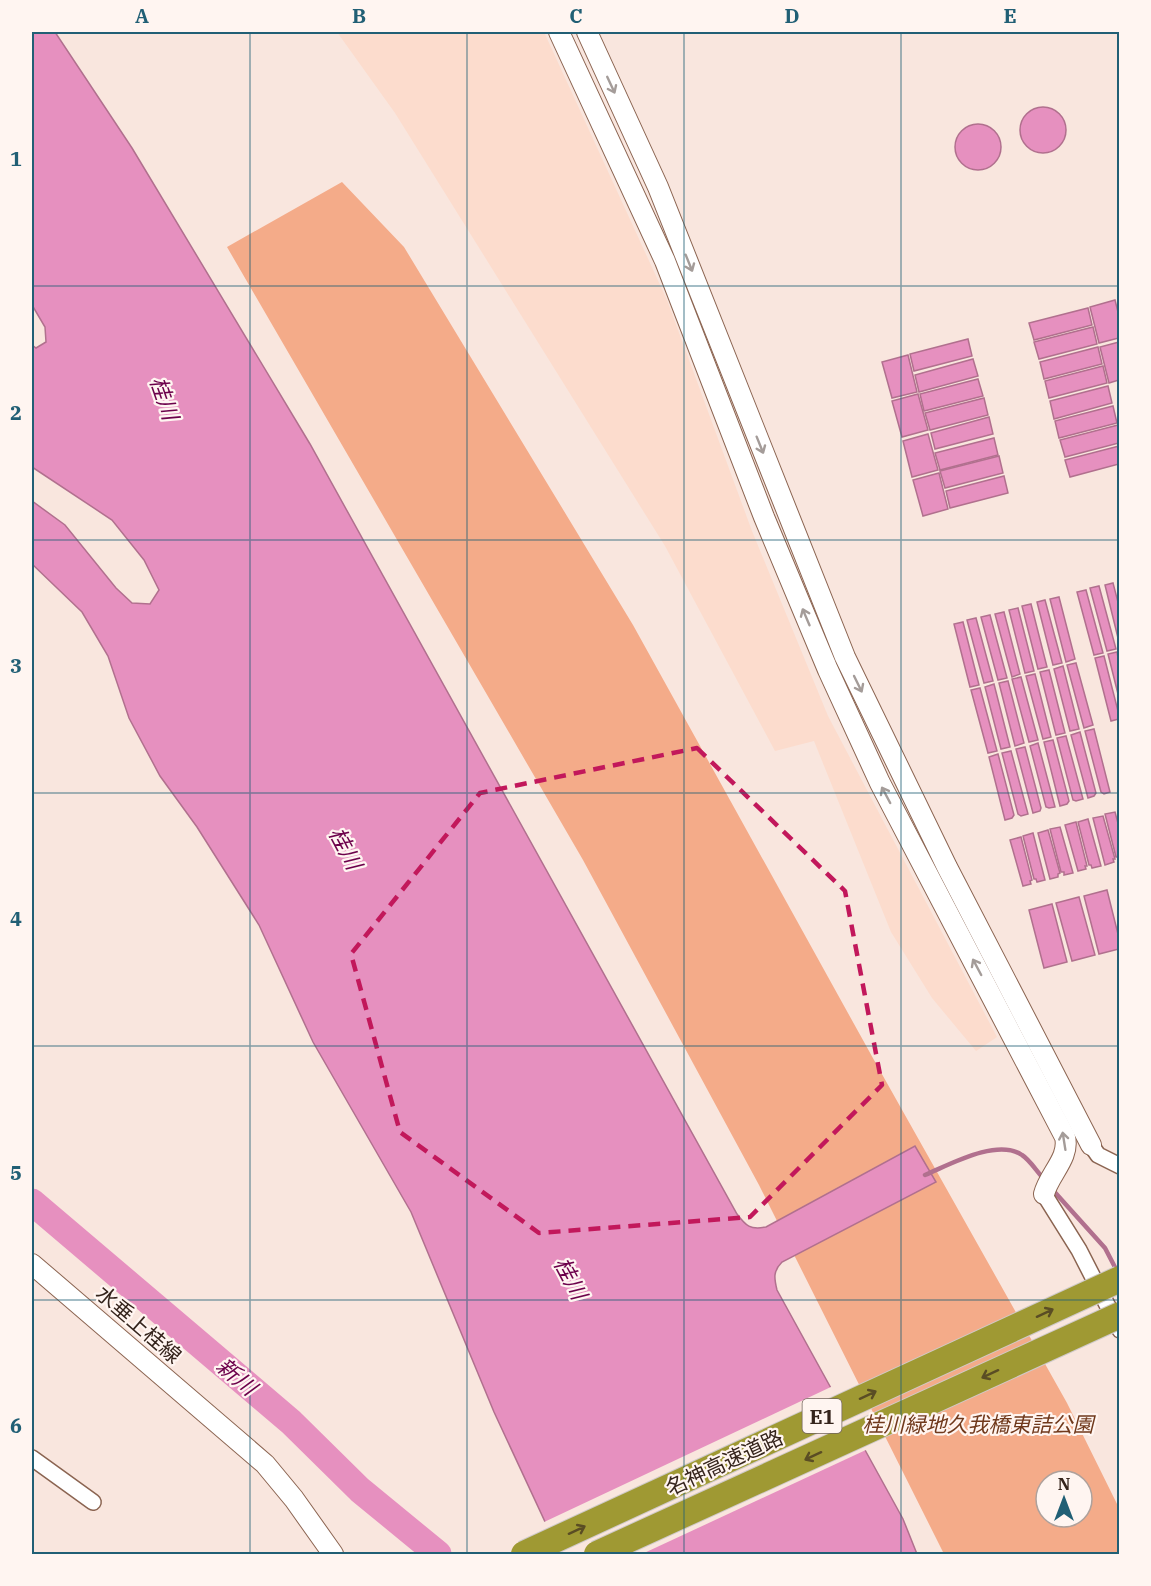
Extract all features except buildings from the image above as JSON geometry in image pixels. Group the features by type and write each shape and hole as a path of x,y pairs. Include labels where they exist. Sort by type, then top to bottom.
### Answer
{"highway":[{"name":"名神高速道路","path":"524,1554 1119,1279"},
{"name":"名神高速道路","path":"597,1554 1119,1315"}],"street":[{"path":"559,32 664,261 764,516 828,670 880,783 1065,1137 1065,1152 1044,1194 1079,1250 1119,1330"},
{"path":"586,32 658,187 845,657 947,867 1092,1145 1098,1155 1119,1166"},
{"path":"764,516 785,508"},
{"name":"水垂上桂線","path":"32,1264 265,1464 294,1499 333,1554"},
{"path":"32,1458 93,1502"}],"highlighted area":[{"path":"697,748 845,891 882,1085 750,1217 539,1233 400,1132 351,954 480,793"}],"shaded area":[{"path":"337,32 544,32 667,300 752,531 828,716 997,1037 976,1051 932,998 891,932 814,741 775,751 665,546 395,113"}],"green space":[{"name":"桂川緑地久我橋東詰公園","path":"342,182 404,247 633,625 1067,1403 1119,1508 1119,1554 944,1554 759,1185 583,860 227,247"}],"water":[{"name":"桂川","path":"32,32 55,32 132,148 310,444 740,1218 752,1227 766,1227 915,1146 936,1182 782,1262 775,1275 777,1290 903,1519 917,1554 560,1554 494,1412 411,1212 313,1042 259,925 197,827 160,776 129,718 108,656 82,612 32,564 32,501 65,525 116,588 132,603 150,604 159,590 144,560 112,520 32,467 32,345 36,348 46,342 45,327 32,305"},
{"path":"1043,107 1059,114 1066,130 1059,146 1043,153 1027,146 1020,130 1027,114"},
{"path":"978,124 994,131 1001,147 994,163 978,170 962,163 955,147 962,131"},
{"path":"1115,300 1119,316 1119,338 1099,343 1090,307"},
{"path":"1088,308 1092,325 1034,340 1029,323"},
{"path":"1093,327 1097,344 1039,359 1034,342"},
{"path":"968,339 972,356 914,371 910,354"},
{"path":"1119,342 1119,380 1109,383 1100,347"},
{"path":"1098,347 1102,364 1044,379 1040,362"},
{"path":"908,355 917,392 892,398 882,362"},
{"path":"973,359 978,376 919,392 915,375"},
{"path":"1103,366 1107,383 1049,398 1045,381"},
{"path":"978,379 983,396 924,411 920,394"},
{"path":"1108,386 1112,403 1054,419 1050,401"},
{"path":"918,394 928,430 902,437 892,401"},
{"path":"984,398 988,415 930,430 925,413"},
{"path":"1113,406 1117,423 1059,438 1055,421"},
{"path":"989,417 993,434 935,449 931,433"},
{"path":"1118,425 1119,443 1065,457 1060,440"},
{"path":"928,434 938,470 912,477 903,441"},
{"path":"994,438 998,455 940,470 935,453"},
{"path":"1119,446 1119,464 1070,477 1065,460"},
{"path":"999,456 1003,473 945,488 940,471"},
{"path":"939,473 948,509 923,516 913,480"},
{"path":"1004,476 1008,493 950,508 946,491"},
{"path":"1113,583 1119,606 1119,642 1105,585"},
{"path":"1099,586 1116,649 1107,651 1090,588"},
{"path":"1086,590 1103,653 1094,655 1077,592"},
{"path":"1059,597 1075,659 1066,662 1050,599"},
{"path":"1045,600 1062,663 1053,665 1037,602"},
{"path":"1031,604 1047,667 1038,669 1022,606"},
{"path":"1018,608 1034,671 1025,673 1009,610"},
{"path":"1004,612 1020,674 1012,677 995,614"},
{"path":"990,615 1007,678 998,680 981,617"},
{"path":"976,618 993,681 984,683 967,620"},
{"path":"963,622 979,685 970,687 954,624"},
{"path":"1117,652 1119,663 1119,698 1108,654"},
{"path":"1104,656 1119,715 1119,719 1111,721 1095,658"},
{"path":"1076,663 1093,725 1084,728 1067,665"},
{"path":"1063,666 1079,729 1070,731 1054,669"},
{"path":"1049,670 1065,733 1056,735 1040,672"},
{"path":"1035,674 1051,737 1043,739 1026,676"},
{"path":"1021,677 1038,740 1029,742 1012,679"},
{"path":"1008,681 1024,743 1015,746 999,683"},
{"path":"994,684 1010,747 1001,749 985,687"},
{"path":"980,688 997,751 988,753 971,690"},
{"path":"1094,729 1110,792 1104,794 1101,792 1085,731"},
{"path":"1080,732 1096,793 1088,798 1071,735"},
{"path":"1066,736 1083,799 1076,801 1073,800 1057,738"},
{"path":"1053,740 1069,801 1060,806 1044,742"},
{"path":"1038,743 1055,807 1046,807 1030,746"},
{"path":"1025,747 1041,808 1040,811 1033,813 1016,749"},
{"path":"1011,751 1028,814 1021,816 1018,814 1002,753"},
{"path":"998,754 1014,815 1005,820 989,757"},
{"path":"1115,812 1119,827 1119,857 1116,857 1105,814"},
{"path":"1103,816 1115,859 1113,859 1114,862 1105,865 1093,818"},
{"path":"1088,819 1101,866 1092,868 1089,865 1078,822"},
{"path":"1076,822 1087,866 1085,866 1086,869 1078,871 1065,825"},
{"path":"1060,827 1073,873 1064,875 1064,872 1061,872 1050,829"},
{"path":"1048,830 1060,873 1058,877 1050,879 1038,833"},
{"path":"1033,833 1045,880 1037,882 1034,879 1023,836"},
{"path":"1021,837 1032,880 1031,884 1023,886 1010,840"},
{"path":"1107,890 1119,938 1119,949 1099,954 1084,896"},
{"path":"1079,897 1095,955 1072,961 1056,903"},
{"path":"1052,904 1067,962 1044,968 1029,910"}],"pier":[{"path":"833,1386 868,1449 642,1554 557,1554 542,1523"}],"waterway":[{"path":"925,1175 973,1155 1000,1150 1022,1155 1044,1179"},
{"path":"1051,1188 1105,1248 1118,1273"},
{"name":"新川","path":"32,1202 291,1422 360,1490 438,1554"}]}
